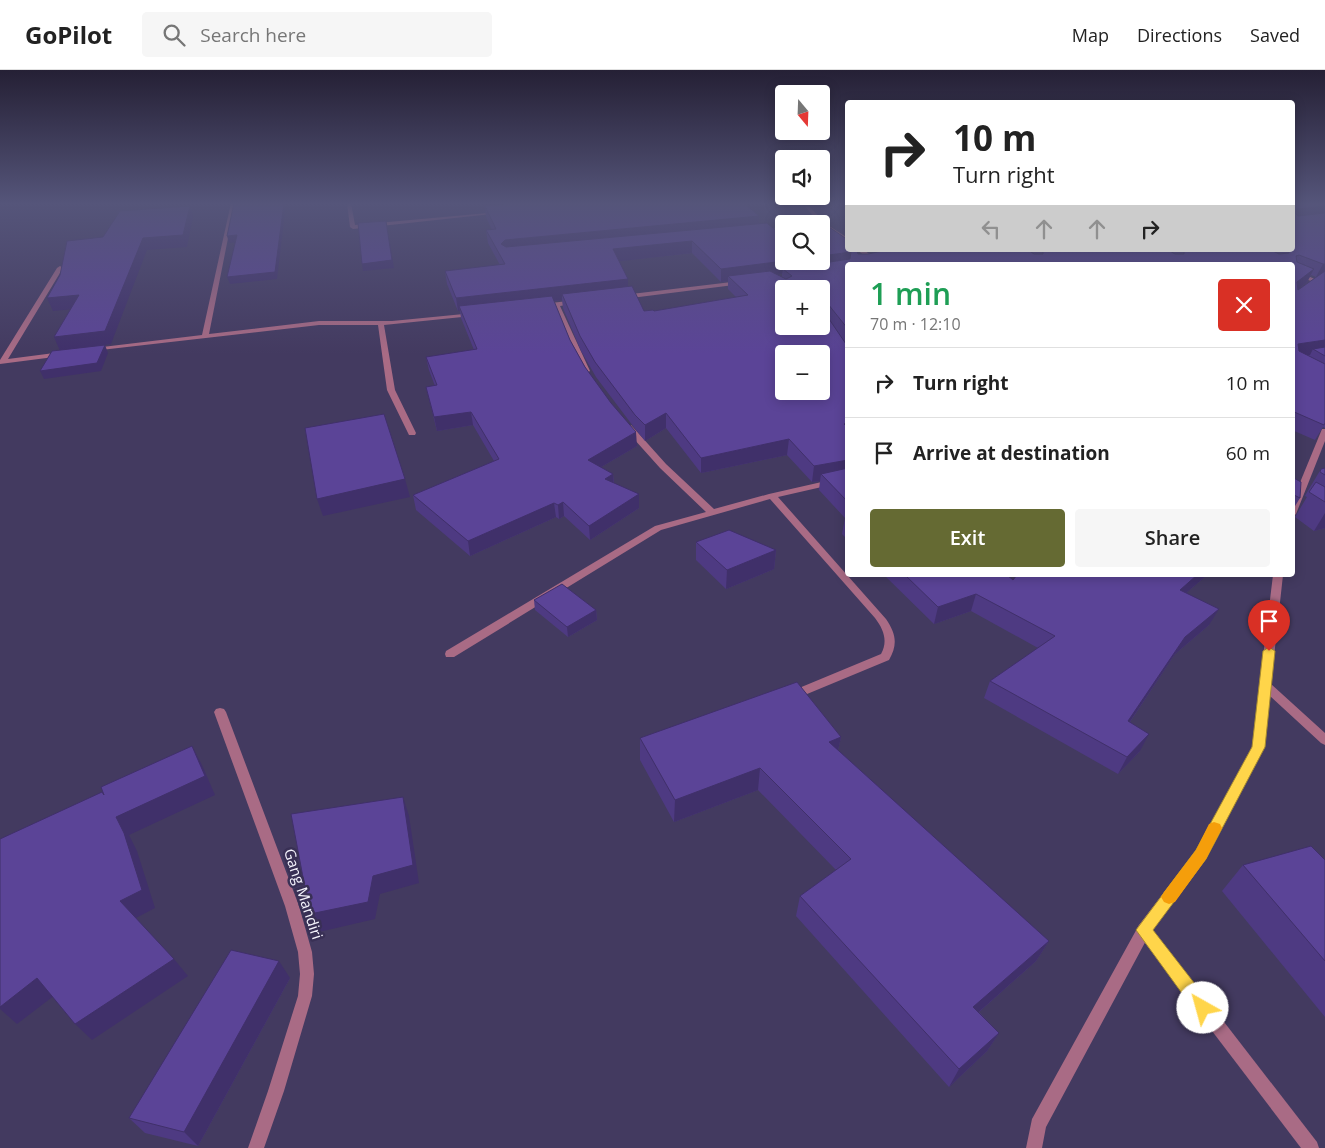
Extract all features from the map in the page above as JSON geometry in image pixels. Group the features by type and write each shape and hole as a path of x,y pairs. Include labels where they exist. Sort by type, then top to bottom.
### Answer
{"street":[{"path":"205,336 222,253"},
{"path":"865,253 874,260"},
{"path":"869,262 883,258"},
{"path":"1,362 60,268"},
{"path":"1295,272 1317,280 1305,287"},
{"path":"615,298 751,282"},
{"path":"537,306 586,301"},
{"path":"556,304 582,363 592,379"},
{"path":"90,350 326,323 381,324 480,313"},
{"path":"381,324 391,390 412,433"},
{"path":"1,362 70,353"},
{"path":"625,424 664,466 713,513"},
{"path":"1295,510 1302,501 1325,431"},
{"path":"450,654 658,528 772,496 845,479"},
{"path":"772,496 879,616 888,628 891,638 891,649 885,657 778,700"},
{"path":"1034,1148 1038,1125 1144,930 1201,854 1258,747 1278,577"},
{"path":"1265,685 1325,740"},
{"name":"Gang Mandiri","path":"220,712 292,906 305,952 307,974 305,996 276,1091 256,1148"},
{"path":"1144,930 1311,1148"}],"building":[{"path":"64,253 137,253 105,331 54,337 79,295 47,298 60,275"},
{"path":"233,253 277,253 275,272 227,277"},
{"path":"361,253 391,253 392,260 362,264"},
{"path":"499,253 615,253 628,279 456,298 445,271 505,264"},
{"path":"705,253 775,253 775,262 721,269"},
{"path":"851,253 1325,253 1325,264 1299,255 1296,256 1297,262 1314,269 1297,282 1298,290 1325,271 1325,340 1298,344 1299,351 1325,364 1325,423 1324,425 1295,412 1295,262 845,262 845,325 830,306 830,280 775,280 775,335 830,335 830,320 845,343 845,461 814,466 789,439 701,458 666,413 645,425 635,415 595,362 580,336 562,294 632,286 644,311 654,311 748,295 728,276 770,271 786,279 792,276 784,270 830,270 830,262 850,259"},
{"path":"552,296 570,340 585,367 611,403 636,432 588,460 613,474 605,479 639,494 589,526 563,502 558,505 554,503 468,541 413,495 499,459 471,412 434,417 426,387 437,385 426,357 477,349 459,306"},
{"path":"105,345 97,363 40,371 52,351"},
{"path":"1325,347 1325,356 1313,349"},
{"path":"384,414 405,479 317,499 305,428"},
{"path":"1325,468 1325,475 1320,472 1321,469"},
{"path":"845,469 845,499 821,474"},
{"path":"1295,479 1301,482 1300,498 1295,496"},
{"path":"1316,482 1325,487 1325,502 1309,492"},
{"path":"729,530 776,550 727,570 696,542"},
{"path":"907,577 1009,577 1013,580 1015,577 1195,577 1180,590 1219,609 1185,637 1128,721 1149,734 1127,757 990,681 1055,636 976,594 938,607"},
{"path":"562,584 596,610 567,627 534,600"},
{"path":"797,682 841,737 829,742 1049,941 973,1007 999,1033 959,1069 800,896 851,859 760,768 675,800 640,738"},
{"path":"192,746 205,776 116,817 124,833 142,890 120,901 174,959 75,1024 37,978 0,1007 0,839 102,792 104,795 101,787"},
{"path":"403,797 413,865 373,876 368,902 310,914 291,814"},
{"path":"1311,846 1325,860 1325,961 1243,865"},
{"path":"231,950 279,961 184,1132 129,1118"}],"slow traffic":[{"path":"1169,897 1201,854 1214,828"}],"route":[{"path":"1203,1008 1144,930 1201,854 1258,747 1269,651"}]}
